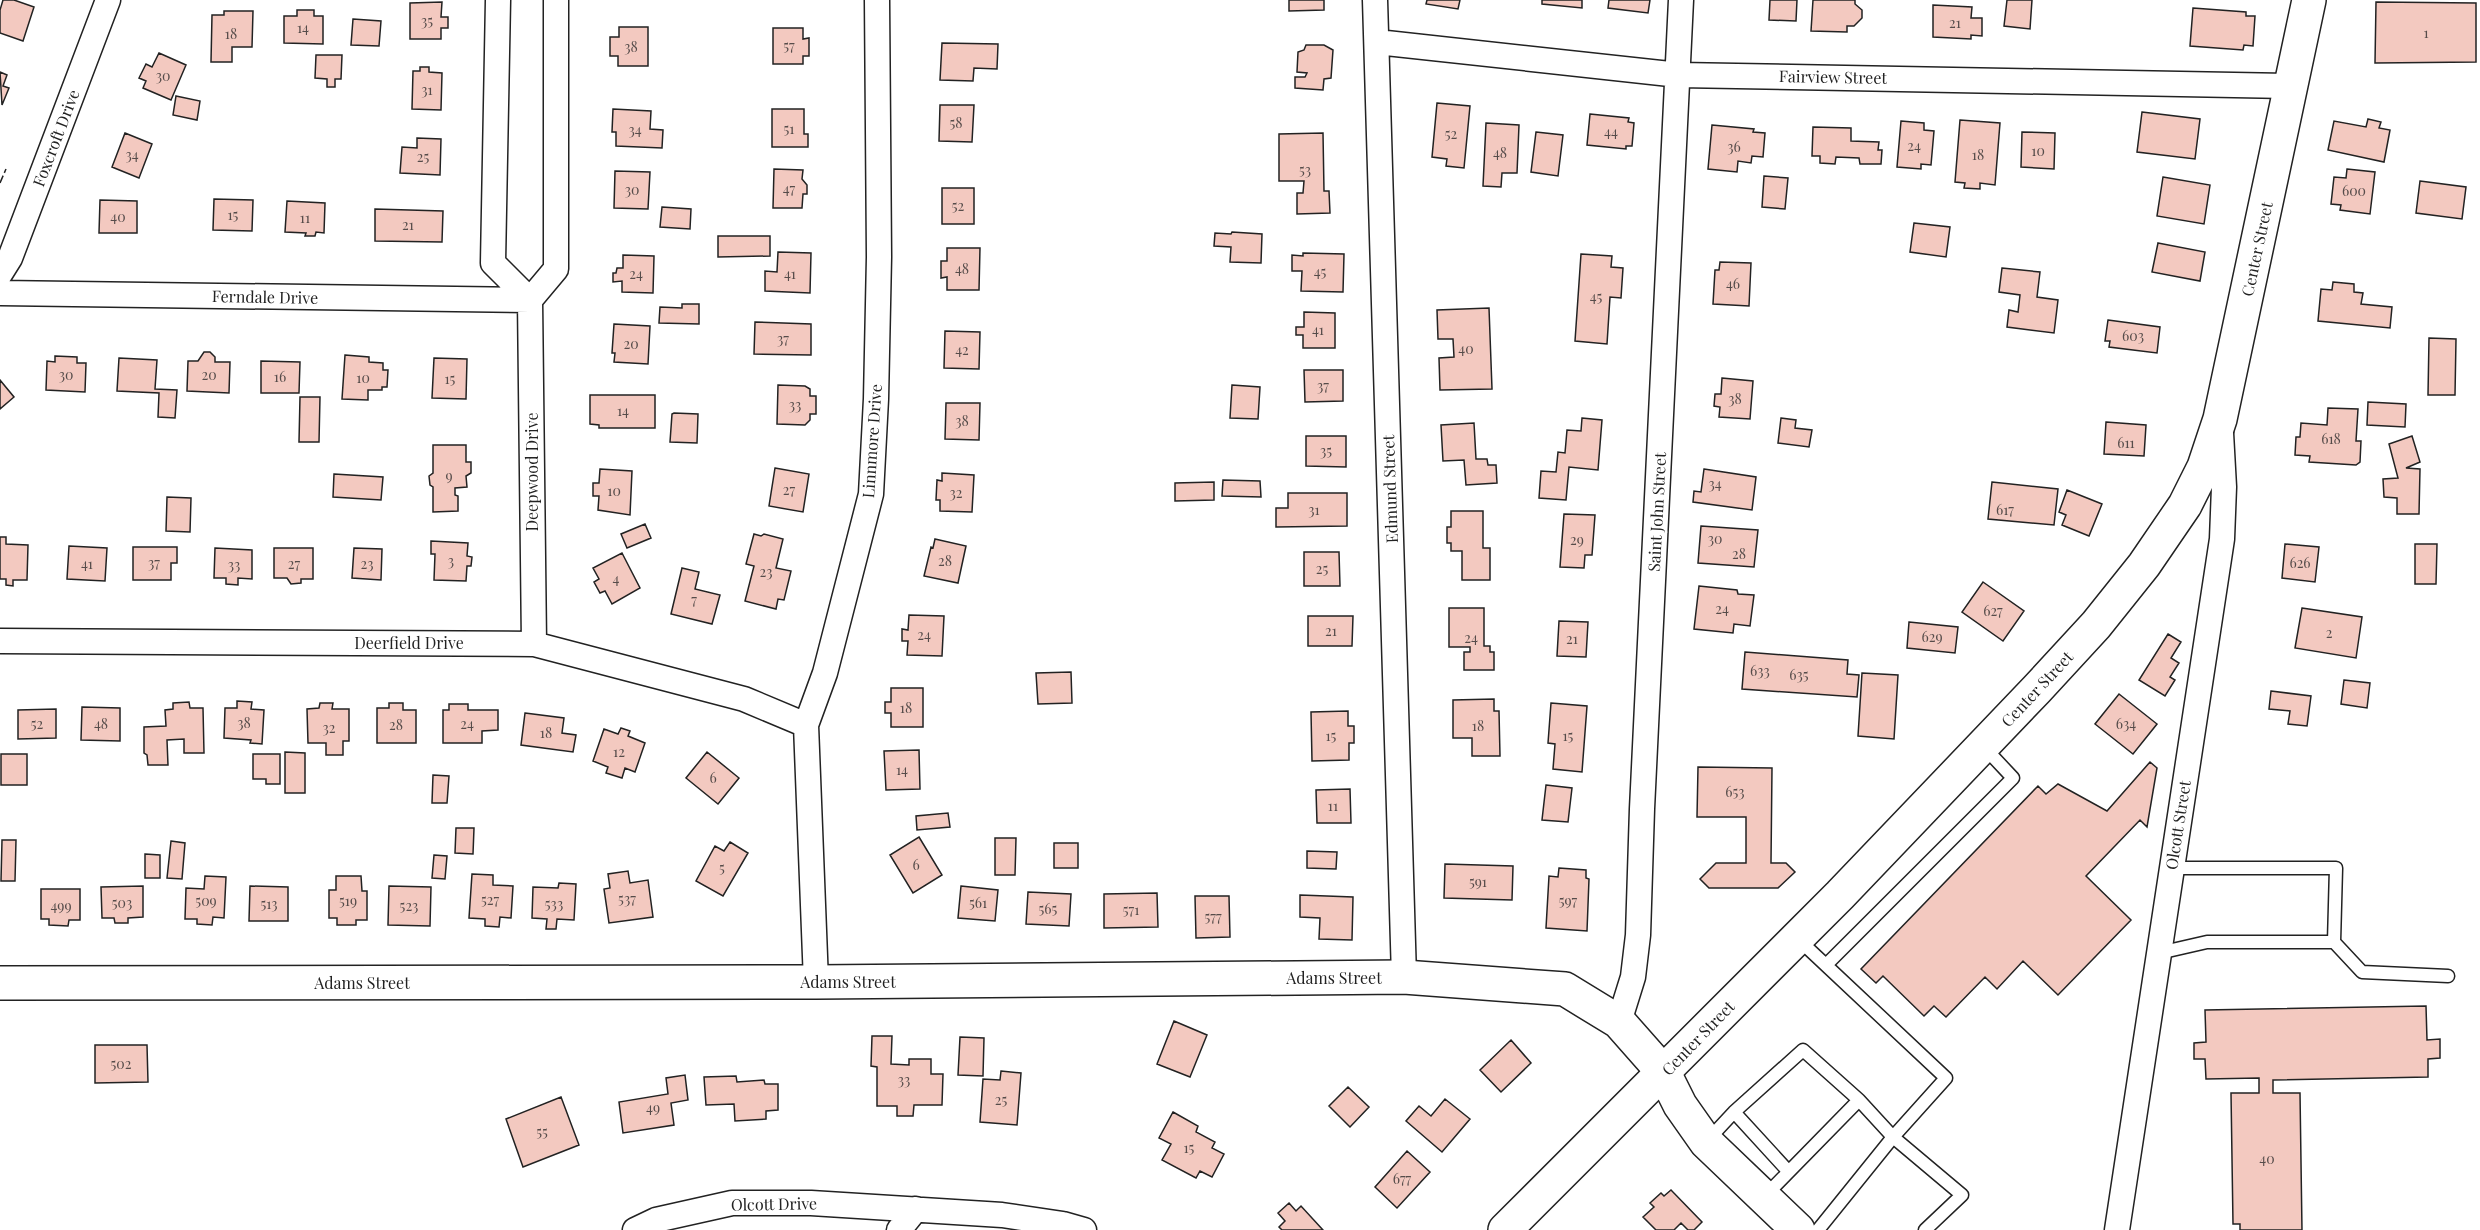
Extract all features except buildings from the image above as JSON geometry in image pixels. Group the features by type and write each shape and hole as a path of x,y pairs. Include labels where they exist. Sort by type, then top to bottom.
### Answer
{"main road":[{"name":"Center Street","path":"1505,1230 1797,938 2062,663 2144,566 2193,493 2209,454 2220,418 2309,0"},
{"name":"Adams Street","path":"0,983 816,982 1404,977 1565,989 1619,1022 1664,1073 1680,1105 1706,1142 1797,1230"}],"street":[{"name":"Foxcroft Drive","path":"0,274 10,258 108,0"},
{"path":"498,0 493,263 530,300 556,269 556,0"},
{"name":"Linnmore Drive","path":"816,982 806,724 825,673 871,494 876,399 879,256 877,0"},
{"name":"Edmund Street","path":"1375,0 1404,977"},
{"name":"Saint John Street","path":"1619,1022 1633,977 1638,935 1681,0"},
{"name":"Fairview Street","path":"1377,42 1679,75 2291,86"},
{"name":"Ferndale Drive","path":"0,293 530,300"},
{"name":"Deepwood Drive","path":"530,300 534,644"},
{"name":"Olcott Street","path":"2117,1230 2222,539 2224,487 2220,418"},
{"name":"Deerfield Drive","path":"0,640 534,644 744,699 806,724"},
{"name":"Olcott Drive","path":"635,1230 656,1220 732,1203 811,1203 1002,1215 1063,1224 1084,1230"},
{"path":"899,1230 916,1209"}],"lane":[{"path":"1826,965 2013,778 1983,746"},
{"path":"2172,868 2336,868 2334,942 2362,972 2448,976"},
{"path":"1797,938 1946,1078 1893,1137 1818,1230"},
{"path":"2159,953 2206,942 2334,942"},
{"path":"1706,1142 1734,1112 1803,1050 1859,1100 1893,1137 1962,1196 1925,1230"},
{"path":"1763,1198 1859,1100"},
{"path":"1734,1112 1788,1171"}],"fence":[{"path":"0,183 6,169"}]}
